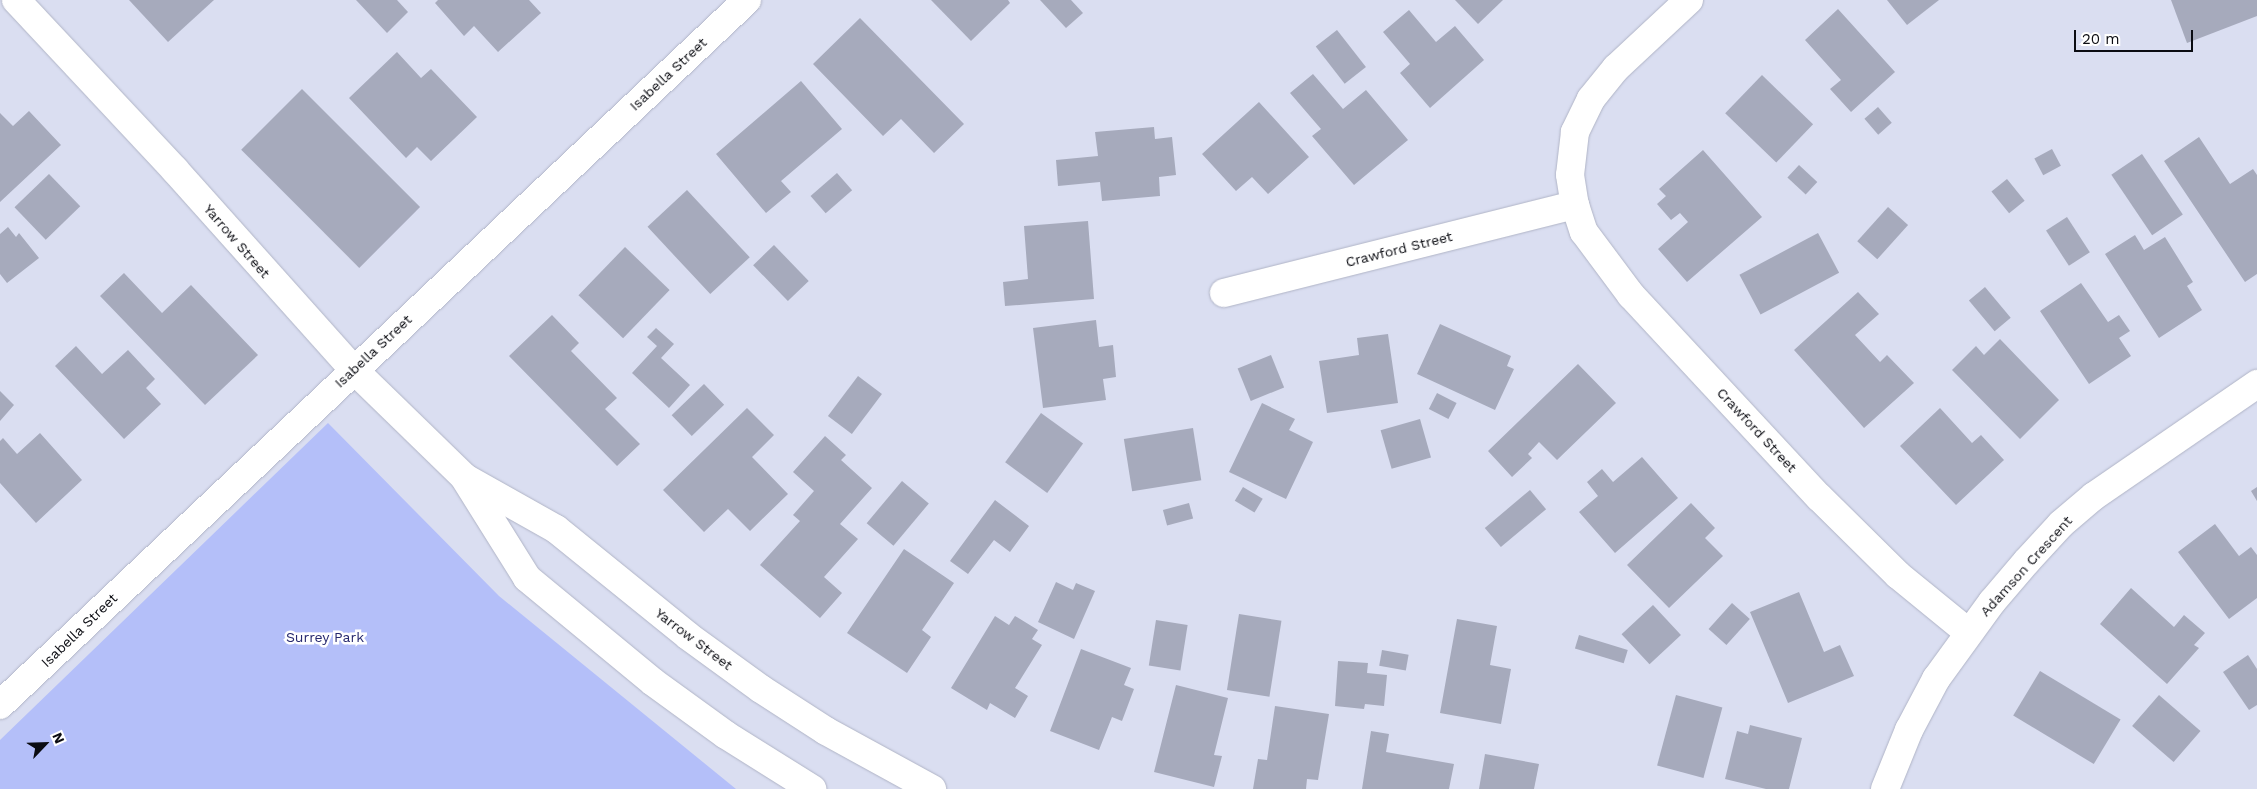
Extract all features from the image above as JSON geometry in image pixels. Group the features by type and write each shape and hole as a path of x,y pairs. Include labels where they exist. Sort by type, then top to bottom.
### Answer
{"street":[{"name":"Yarrow Street","path":"16,0 175,170 353,369 464,477 528,578 653,682 726,735 812,789"},
{"name":"Isabella Street","path":"0,705 353,369 747,0"},
{"name":"Crawford Street","path":"1689,0 1616,68 1591,99 1575,132 1570,175 1574,205 1584,232 1604,263 1631,295 1819,497 1898,575 1968,632"},
{"name":"Crawford Street","path":"1224,293 1574,205"},
{"name":"Adamson Crescent","path":"1885,789 1909,730 1936,678 1968,632 2027,561 2068,519 2128,470 2257,384"},
{"name":"Yarrow Street","path":"464,477 556,529 688,636 761,689 826,731 932,789"}],"green space":[{"name":"Surrey Park","path":"328,423 499,596 736,789 0,789 0,740"}],"building":[{"path":"129,0 214,0 168,42"},
{"path":"356,0 397,0 408,12 387,33"},
{"path":"438,0 529,0 541,13 498,52 474,26 464,36 435,3"},
{"path":"931,0 1008,0 1010,3 971,41"},
{"path":"1040,0 1071,0 1083,13 1066,28"},
{"path":"1455,0 1503,0 1478,24"},
{"path":"1887,0 1939,0 1907,25"},
{"path":"2171,0 2257,0 2257,16 2187,43"},
{"path":"1838,9 1895,72 1851,112 1830,89 1841,80 1805,40"},
{"path":"1409,10 1436,42 1455,26 1484,60 1430,108 1400,73 1410,64 1383,32"},
{"path":"860,18 964,124 934,153 901,119 883,136 813,64"},
{"path":"1337,30 1366,67 1345,84 1316,47"},
{"path":"397,52 421,78 431,69 477,117 431,161 417,147 406,158 349,98"},
{"path":"1313,74 1343,109 1366,90 1408,140 1354,185 1312,136 1321,129 1290,93"},
{"path":"1762,75 1813,124 1776,162 1725,113"},
{"path":"801,81 842,129 781,181 791,192 766,213 716,154"},
{"path":"302,89 420,207 359,268 241,150"},
{"path":"1259,102 1309,157 1268,194 1252,177 1236,191 1202,154"},
{"path":"1878,107 1892,123 1878,135 1864,119"},
{"path":"29,111 61,145 0,202 0,113 13,126"},
{"path":"1154,127 1155,139 1172,137 1176,175 1159,177 1160,196 1102,201 1100,182 1058,186 1056,160 1098,156 1095,132"},
{"path":"2199,137 2230,184 2253,169 2257,175 2257,274 2245,282 2164,161"},
{"path":"2052,149 2061,166 2043,175 2034,158"},
{"path":"1703,150 1762,217 1687,282 1658,249 1688,222 1680,213 1671,220 1657,204 1666,196 1659,189"},
{"path":"2142,154 2183,215 2152,235 2111,175"},
{"path":"1799,165 1817,182 1806,194 1787,177"},
{"path":"837,173 852,190 826,213 811,196"},
{"path":"49,174 80,206 46,240 14,207"},
{"path":"2007,179 2025,201 2009,213 1991,192"},
{"path":"687,190 750,257 710,294 648,227"},
{"path":"1888,207 1908,225 1877,259 1857,241"},
{"path":"2067,217 2090,252 2069,266 2046,231"},
{"path":"1088,221 1094,299 1005,306 1003,282 1028,279 1024,226"},
{"path":"8,227 16,237 19,233 39,258 7,283 0,274 0,234"},
{"path":"1818,233 1839,273 1761,315 1739,275"},
{"path":"2135,235 2144,250 2165,237 2193,282 2187,286 2202,310 2159,338 2105,254"},
{"path":"774,245 809,281 788,301 753,265"},
{"path":"625,247 670,290 623,338 578,295"},
{"path":"124,273 162,313 191,285 258,355 205,405 100,296"},
{"path":"2081,283 2108,322 2119,315 2130,331 2119,338 2131,356 2089,384 2040,311"},
{"path":"1985,287 2011,318 1995,331 1969,300"},
{"path":"1858,292 1879,314 1855,335 1880,362 1887,355 1914,383 1864,428 1794,350"},
{"path":"552,315 579,343 571,351 617,398 605,409 640,444 617,466 509,356"},
{"path":"1096,320 1099,347 1113,345 1116,377 1103,379 1106,400 1043,408 1033,328"},
{"path":"1440,324 1511,356 1507,366 1514,369 1495,410 1417,374"},
{"path":"656,328 674,344 661,358 690,385 669,408 632,373 657,346 647,337"},
{"path":"1388,334 1398,403 1327,413 1319,361 1359,355 1357,338"},
{"path":"2000,339 2059,400 2020,439 1952,370 1976,346 1984,355"},
{"path":"76,346 102,374 128,350 155,379 146,388 161,404 124,439 55,366"},
{"path":"1271,355 1284,387 1251,401 1238,368"},
{"path":"1578,364 1616,403 1557,460 1539,442 1528,454 1532,458 1512,477 1488,451"},
{"path":"858,376 882,394 852,434 828,416"},
{"path":"704,384 724,405 692,436 672,415"},
{"path":"0,391 14,405 0,421"},
{"path":"1437,393 1457,403 1448,419 1429,409"},
{"path":"1262,403 1295,419 1289,430 1313,442 1286,499 1229,472"},
{"path":"747,408 774,435 752,457 788,494 750,531 728,509 704,532 663,490"},
{"path":"1940,408 1972,443 1981,435 2004,460 1956,505 1900,446"},
{"path":"1041,413 1083,444 1047,493 1005,462"},
{"path":"1420,419 1431,457 1392,469 1381,430"},
{"path":"1193,428 1201,480 1132,491 1124,439"},
{"path":"40,433 82,480 36,523 0,483 0,441 3,438 17,454"},
{"path":"825,436 846,455 841,460 872,488 840,524 858,539 824,577 842,593 820,618 760,565 800,521 793,515 814,491 793,472"},
{"path":"1642,457 1678,498 1615,553 1579,512 1598,496 1587,482 1602,469 1613,482"},
{"path":"902,481 929,503 893,546 867,523"},
{"path":"1243,487 1263,499 1254,513 1235,501"},
{"path":"2257,487 2257,501 2251,491"},
{"path":"1530,490 1546,509 1501,547 1485,528"},
{"path":"995,500 1029,526 1010,552 994,540 968,574 950,561"},
{"path":"1189,503 1193,518 1167,525 1163,510"},
{"path":"1691,503 1715,528 1705,538 1723,556 1669,608 1627,565"},
{"path":"2215,524 2239,556 2251,547 2257,555 2257,598 2229,619 2178,552"},
{"path":"904,549 954,583 922,630 931,637 907,673 847,633"},
{"path":"1056,582 1073,590 1076,583 1095,591 1074,639 1038,622"},
{"path":"2131,588 2174,627 2184,615 2205,633 2194,645 2199,648 2167,684 2100,624"},
{"path":"1799,592 1824,652 1840,645 1854,676 1788,703 1750,612"},
{"path":"1732,603 1750,619 1726,645 1709,629"},
{"path":"1653,605 1681,635 1650,664 1622,634"},
{"path":"1239,614 1281,621 1269,697 1227,690"},
{"path":"995,616 1009,625 1015,616 1038,630 1032,639 1042,645 1015,688 1028,696 1015,718 990,703 987,710 951,688"},
{"path":"1457,619 1497,626 1490,665 1511,669 1501,724 1440,713"},
{"path":"1156,620 1188,625 1180,670 1149,665"},
{"path":"1579,635 1628,650 1624,663 1575,648"},
{"path":"1081,649 1131,668 1124,685 1134,689 1122,721 1112,717 1099,750 1050,731"},
{"path":"1382,650 1409,655 1406,670 1379,666"},
{"path":"2248,655 2257,669 2257,705 2249,710 2223,672"},
{"path":"1338,661 1368,663 1367,673 1387,675 1384,706 1365,704 1364,709 1335,706"},
{"path":"2040,671 2121,719 2094,764 2013,716"},
{"path":"1176,685 1228,698 1214,755 1222,756 1214,787 1154,772"},
{"path":"1676,695 1722,707 1703,778 1657,766"},
{"path":"2159,695 2201,731 2174,762 2132,726"},
{"path":"1275,706 1329,714 1318,780 1307,779 1306,789 1253,789 1258,759 1267,760"},
{"path":"1750,725 1802,738 1789,789 1766,789 1725,779 1737,731 1748,734"},
{"path":"1371,731 1389,734 1386,752 1454,764 1449,789 1362,789"},
{"path":"1485,754 1539,764 1534,789 1479,789"}]}
